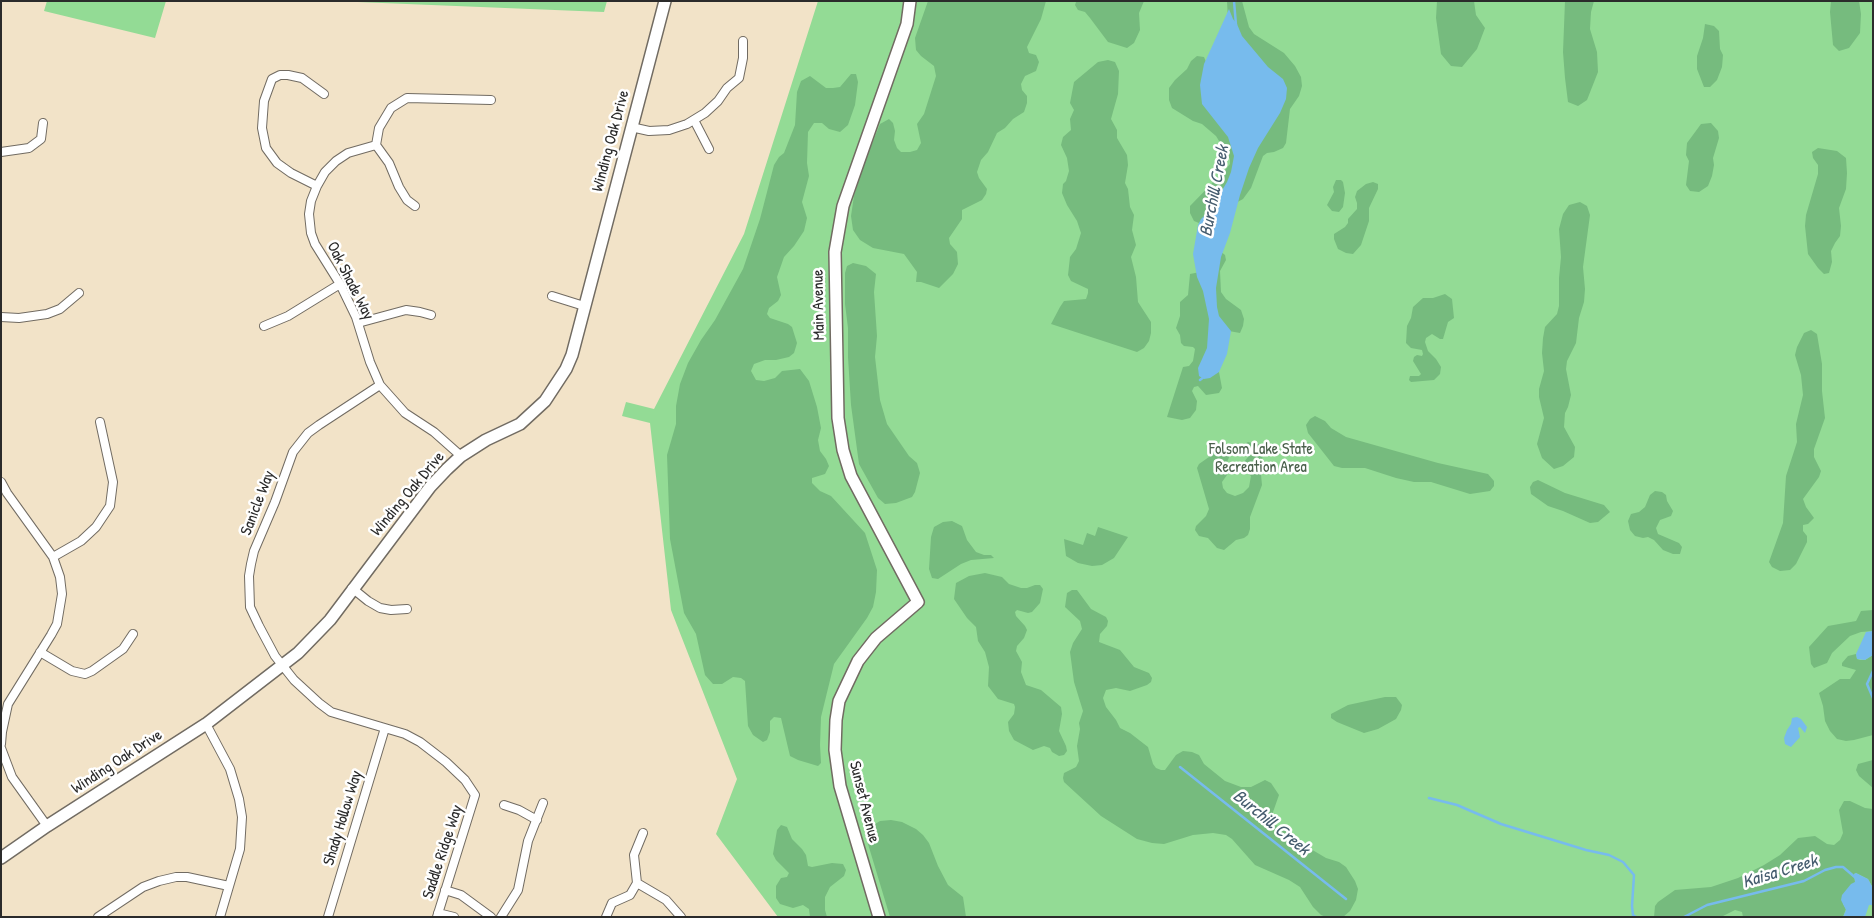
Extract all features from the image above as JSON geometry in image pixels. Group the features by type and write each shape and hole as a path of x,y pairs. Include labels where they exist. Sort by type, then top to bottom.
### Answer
{"street":[{"name":"Winding Oak Drive","path":"1,858 47,826 206,724 283,665 330,620 352,588 430,487 461,456 486,440 520,424 545,401 566,369 572,355 665,1"},
{"name":"Main Avenue","path":"910,1 907,24 843,206 835,252 835,305 838,418 846,463 851,476 918,602"},
{"path":"631,127 649,131 663,131 694,120 712,108 727,88 739,78 743,58 743,41"},
{"path":"317,186 291,173 277,163 266,148 262,128 264,101 272,78 280,75 302,78 324,94"},
{"path":"416,206 408,200 399,187 389,163 376,146 380,128 391,108 406,98 491,100"},
{"path":"694,120 709,149"},
{"path":"1,152 29,148 41,139 43,123"},
{"name":"Oak Shade Way","path":"376,146 342,156 325,172 311,202 311,233 315,244 340,284 358,323 370,362 380,385 405,413 434,432 461,456"},
{"path":"264,326 288,316 340,284"},
{"path":"1,317 19,318 47,314 60,309 79,293"},
{"path":"552,296 584,306"},
{"path":"358,323 406,310 431,315"},
{"name":"Sanicle Way","path":"283,665 259,626 250,607 249,576 254,551 275,502 293,452 308,433 380,385"},
{"path":"53,557 81,541 96,527 110,506 113,482 100,422"},
{"path":"1,482 4,494 53,557 62,585 62,603 57,624 8,704 1,744"},
{"path":"352,588 380,608 391,610 407,609"},
{"name":"Sunset Avenue","path":"879,917 840,786 834,750 836,720 839,701 858,661 876,638 918,602"},
{"path":"40,652 72,671 85,674 123,649 133,634"},
{"name":"Saddle Ridge Way","path":"283,665 305,692 331,712 405,734 432,750 465,780 475,795 438,915"},
{"path":"206,724 230,769 241,808 241,842 220,917"},
{"name":"Shady Hollow Way","path":"328,917 385,728"},
{"path":"1,748 12,776 47,826"},
{"path":"500,917 518,890 528,842 543,803"},
{"path":"504,805 519,810 537,820"},
{"path":"606,917 612,903 630,895 637,883 634,855 643,833"},
{"path":"98,917 143,887 159,881 176,877 187,877 229,886"},
{"path":"637,883 666,900 681,917"},
{"path":"445,890 461,895 491,917"},
{"path":"438,915 454,917"}],"green space":[{"path":"47,1 166,1 155,38 44,11"},
{"path":"333,1 607,1 604,12"},
{"name":"Folsom Lake State Recreation Area","path":"818,1 1873,1 1873,917 778,917 716,834 737,779 671,610 650,423 622,416 626,402 654,409 744,234"},
{"path":"928,1 1046,1 1041,19 1027,47 1029,53 1036,55 1039,62 1036,71 1025,76 1021,84 1022,90 1027,96 1024,112 997,133 988,152 981,160 977,172 987,189 986,194 982,200 962,210 962,219 949,238 950,244 957,252 958,264 953,274 939,288 916,282 917,272 904,254 873,248 860,240 853,230 851,216 854,196 865,161 880,124 889,119 893,123 895,131 894,140 901,152 917,150 921,143 917,124 924,114 936,76 934,66 916,50 915,38"},
{"path":"1144,1 1139,13 1140,30 1134,43 1127,48 1108,42 1085,12 1078,10 1075,5 1076,2"},
{"path":"1227,1 1242,1 1249,27 1254,34 1284,53 1301,77 1302,86 1299,96 1290,109 1286,143 1283,148 1263,156 1251,188 1243,199 1199,223 1194,221 1190,213 1190,206 1226,169 1230,164 1230,159 1216,136 1202,124 1193,121 1172,108 1169,100 1169,88 1197,56 1204,57 1207,64 1228,20"},
{"path":"1437,1 1474,1 1476,15 1485,28 1477,49 1462,67 1451,66 1441,54 1436,18"},
{"path":"1565,1 1594,1 1590,29 1597,52 1598,72 1587,100 1578,106 1568,102 1565,78 1563,52"},
{"path":"1831,1 1859,1 1861,14 1860,33 1849,48 1839,51 1833,45"},
{"path":"1705,24 1714,26 1719,31 1720,49 1723,55 1722,67 1717,80 1710,87 1704,87 1697,69 1697,56"},
{"path":"1108,60 1115,62 1119,71 1118,94 1111,119 1117,130 1117,138 1127,155 1128,165 1125,183 1128,189 1130,207 1134,215 1132,230 1136,245 1131,257 1136,277 1138,302 1151,322 1149,341 1144,348 1137,352 1051,324 1064,301 1086,299 1088,293 1088,289 1071,281 1068,275 1070,257 1076,249 1081,233 1077,221 1062,193 1063,184 1069,171 1067,158 1061,145 1063,137 1071,130 1070,119 1074,110 1070,103 1074,82 1098,62"},
{"path":"851,74 856,74 858,82 855,105 848,125 840,132 829,129 822,123 814,123 808,132 807,163 809,176 802,202 807,218 804,231 784,257 777,277 781,295 778,301 769,308 767,314 770,318 792,327 797,343 794,353 789,357 765,360 754,364 751,371 756,380 764,381 775,378 782,371 800,369 809,381 821,428 818,440 820,451 829,466 825,474 812,478 812,483 820,491 831,496 865,533 877,570 873,607 834,664 821,717 821,763 818,766 790,756 781,718 774,717 770,721 770,732 767,740 763,742 753,735 748,726 745,681 741,678 733,677 722,684 713,684 705,675 696,634 684,613 670,539 667,455 676,424 676,406 680,384 688,363 715,320 743,269 760,219 774,165 784,153 795,125 797,92 801,81 810,76 826,88 833,88 840,87"},
{"path":"1711,123 1718,131 1719,138 1713,158 1712,176 1708,186 1699,192 1690,191 1686,185 1689,161 1686,155 1687,143 1701,124"},
{"path":"1818,148 1837,151 1846,158 1847,173 1846,189 1839,208 1840,236 1831,251 1832,262 1829,273 1824,274 1808,254 1805,226 1806,215 1818,174 1818,165 1813,158 1812,152"},
{"path":"1336,180 1343,182 1345,193 1343,207 1339,212 1332,211 1327,205 1334,192 1333,187"},
{"path":"1373,182 1378,184 1378,189 1369,208 1369,221 1361,245 1353,254 1346,253 1338,249 1334,234 1345,227 1348,219 1357,209 1355,197 1357,191 1366,184"},
{"path":"1580,202 1587,206 1590,215 1583,267 1585,289 1576,343 1567,361 1566,369 1571,395 1565,413 1564,427 1575,447 1574,457 1563,466 1554,469 1542,458 1537,444 1544,418 1539,397 1539,389 1544,371 1543,338 1545,327 1557,314 1559,306 1561,257 1559,229 1563,214 1569,205"},
{"path":"1220,251 1225,255 1226,260 1220,271 1221,292 1226,299 1241,310 1244,319 1243,326 1240,333 1229,331 1206,369 1219,372 1222,388 1219,393 1206,395 1198,386 1194,387 1192,391 1197,401 1196,410 1190,418 1182,420 1167,417 1183,367 1189,366 1193,361 1195,349 1184,346 1181,343 1180,335 1176,328 1180,316 1180,302 1188,295 1190,274 1200,272"},
{"path":"853,263 866,266 876,274 874,292 877,336 875,357 880,400 887,424 909,456 917,463 920,473 912,497 896,503 885,504 878,498 859,464 851,405 848,328 845,304 845,273 847,266"},
{"path":"1445,294 1452,299 1454,318 1448,322 1443,339 1432,334 1426,338 1425,342 1428,351 1441,367 1440,374 1434,380 1411,382 1409,380 1410,376 1419,376 1421,374 1413,361 1414,357 1417,355 1422,356 1423,354 1422,350 1411,348 1406,343 1407,326 1413,307 1423,298 1433,298"},
{"path":"1811,330 1817,334 1822,364 1825,418 1814,449 1814,457 1821,471 1819,477 1803,499 1814,518 1808,524 1803,525 1807,542 1796,564 1790,570 1780,571 1772,567 1769,562 1783,523 1786,476 1797,442 1796,424 1803,395 1801,375 1795,355 1804,333"},
{"path":"1315,416 1346,437 1438,463 1488,474 1494,481 1494,486 1490,491 1470,494 1431,482 1414,482 1365,468 1334,466 1308,433 1306,425"},
{"path":"1248,442 1262,445 1265,450 1260,464 1262,485 1250,517 1248,535 1236,540 1224,550 1217,548 1208,538 1199,536 1195,530 1209,509 1197,468 1199,464 1209,457 1212,446 1217,445 1224,448 1229,451 1230,455 1225,467 1227,475 1222,482 1223,488 1227,493 1235,496 1243,493 1249,487 1251,476 1246,472 1236,469 1235,463 1244,462 1248,457 1248,453 1244,450 1243,445"},
{"path":"1538,480 1565,493 1604,505 1610,512 1598,522 1590,523 1548,506 1531,494 1530,487 1533,482"},
{"path":"1655,491 1666,495 1673,511 1671,516 1660,520 1656,528 1658,534 1679,543 1682,547 1680,554 1673,554 1663,550 1654,540 1648,537 1635,536 1630,530 1628,521 1631,514 1639,512 1645,507 1650,495"},
{"path":"952,521 962,526 967,540 976,552 991,555 994,558 971,560 961,564 938,579 932,578 929,569 931,537 934,527 943,522"},
{"path":"1098,527 1128,537 1114,558 1102,565 1092,566 1078,563 1066,556 1064,539 1083,545 1087,533 1095,536"},
{"path":"985,573 1002,577 1009,584 1021,588 1040,585 1043,589 1040,603 1032,612 1028,613 1017,610 1015,612 1027,630 1016,651 1022,662 1021,672 1026,685 1041,690 1061,707 1062,714 1059,731 1066,746 1067,751 1064,755 1059,756 1052,752 1050,748 1044,746 1033,750 1014,740 1009,731 1008,722 1014,714 1014,704 998,699 988,686 989,667 985,652 978,641 976,627 967,618 954,599 956,583 969,576"},
{"path":"1077,590 1091,609 1106,617 1108,621 1107,626 1100,634 1099,642 1120,650 1134,667 1149,673 1152,678 1151,682 1147,685 1130,691 1116,688 1106,690 1103,698 1106,707 1120,728 1148,747 1153,764 1161,770 1165,770 1176,755 1183,751 1192,752 1199,755 1204,764 1225,781 1241,787 1251,787 1265,780 1271,783 1279,795 1272,819 1276,825 1288,832 1294,839 1326,858 1339,862 1346,867 1355,881 1358,889 1356,900 1350,911 1343,917 1326,917 1321,915 1313,907 1300,887 1255,865 1232,839 1226,835 1213,833 1193,835 1164,844 1137,839 1101,816 1064,782 1064,773 1076,767 1079,761 1077,746 1080,729 1079,723 1083,711 1074,682 1070,652 1073,643 1082,629 1080,621 1065,607 1067,593"},
{"path":"1873,610 1873,631 1861,632 1850,636 1832,653 1827,663 1814,668 1811,664 1809,647 1828,626 1856,621 1861,611"},
{"path":"1856,654 1857,659 1860,660 1865,660 1873,655 1873,735 1846,741 1837,739 1830,731 1825,721 1819,693 1840,679 1850,679 1856,670 1842,666 1842,663 1848,656"},
{"path":"1385,697 1396,697 1402,705 1401,710 1396,719 1378,729 1364,733 1331,718 1331,714 1348,705"},
{"path":"1873,760 1873,788 1859,776 1856,770 1858,764"},
{"path":"1844,801 1850,801 1865,808 1873,809 1873,888 1868,879 1856,873 1854,874 1855,882 1843,904 1846,909 1843,917 1743,917 1742,912 1735,910 1721,917 1654,917 1655,906 1658,902 1675,890 1711,887 1738,878 1780,855 1798,838 1815,836 1827,844 1834,845 1840,840 1843,833 1839,810"},
{"path":"880,821 902,822 923,835 929,843 948,885 963,897 966,917 890,917 866,834 870,827"},
{"path":"781,825 787,827 792,839 806,855 808,866 832,863 843,864 846,870 844,876 830,887 825,897 827,917 810,917 809,909 803,905 793,908 780,904 776,898 776,886 781,878 787,877 789,873 776,860 773,854 777,830"}],"water":[{"path":"1229,9 1242,36 1268,67 1283,79 1287,88 1286,99 1280,113 1258,148 1249,168 1221,257 1216,288 1217,307 1219,316 1231,331 1227,354 1219,372 1210,378 1204,379 1199,376 1198,368 1207,348 1209,319 1203,291 1197,277 1193,254 1198,225 1211,209 1227,182 1234,156 1228,137 1202,104 1200,85 1204,64"},
{"path":"1873,631 1873,655 1865,660 1857,659 1856,654 1866,632"},
{"path":"1797,717 1807,727 1805,733 1800,727 1798,728 1800,737 1791,747 1785,744 1784,738 1792,718"},
{"path":"1856,873 1868,879 1873,888 1873,905 1869,905 1865,917 1843,917 1846,910 1841,900 1842,895 1855,882 1854,874"}],"waterway":[{"name":"Burchill Creek","path":"1234,1 1236,25"},
{"name":"Burchill Creek","path":"1200,380 1205,376"},
{"name":"Kaisa Creek","path":"1873,671 1867,684 1873,698"},
{"name":"Burchill Creek","path":"1180,767 1346,899"},
{"path":"1429,798 1457,805 1501,824 1586,850 1609,855 1623,862 1634,875 1632,906 1633,915 1636,917"},
{"name":"Kaisa Creek","path":"1684,917 1707,905 1804,881 1825,870 1836,867 1843,867 1857,879"}]}
